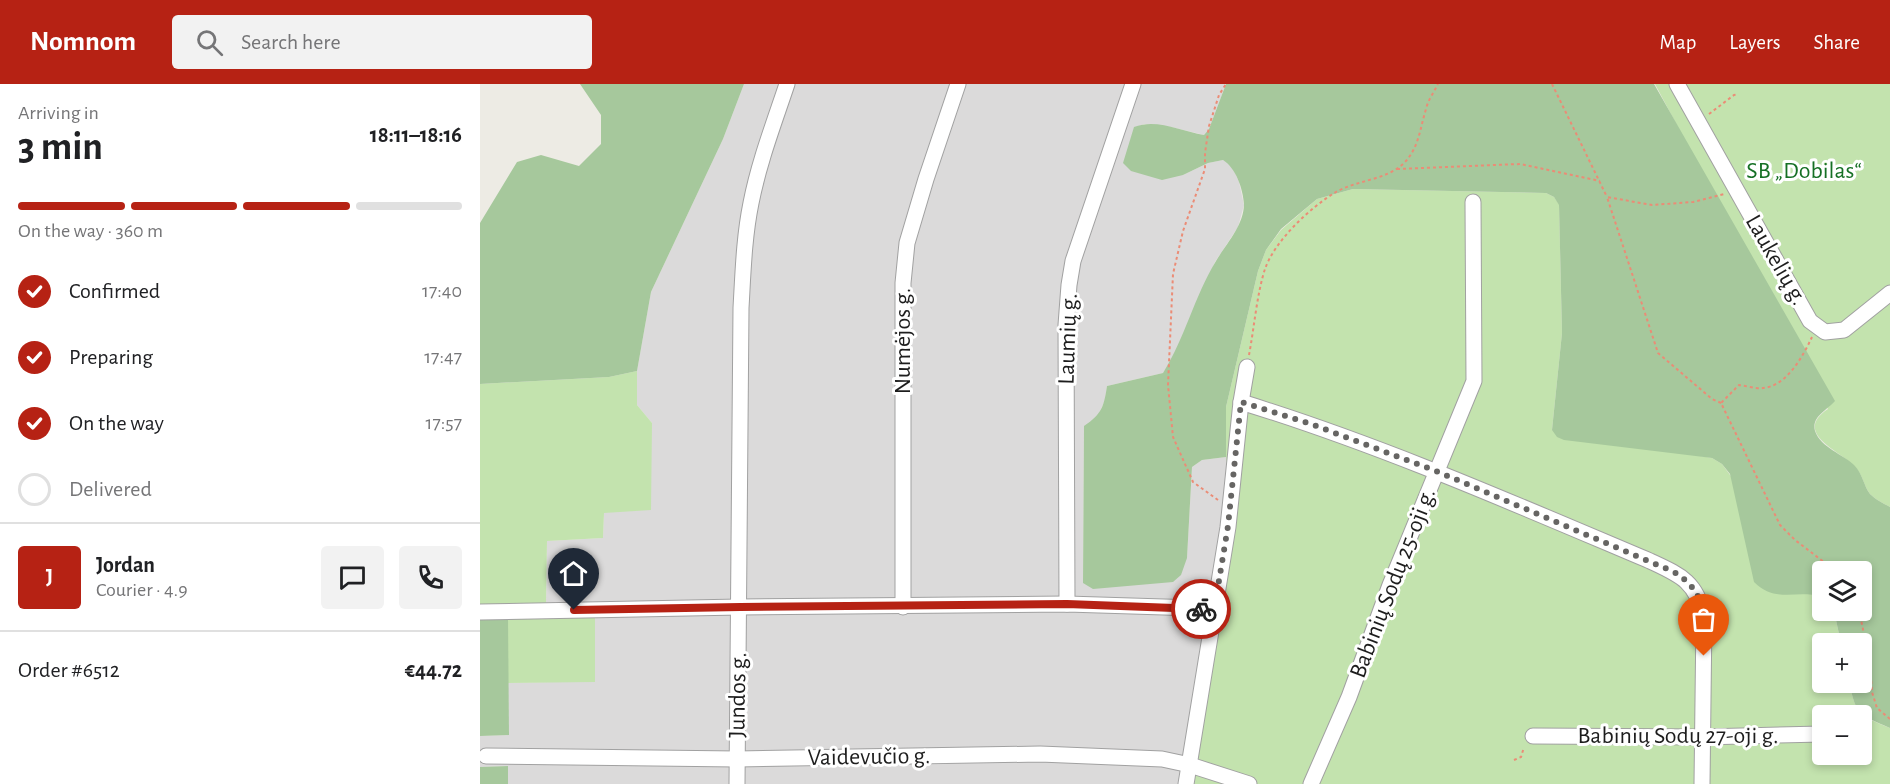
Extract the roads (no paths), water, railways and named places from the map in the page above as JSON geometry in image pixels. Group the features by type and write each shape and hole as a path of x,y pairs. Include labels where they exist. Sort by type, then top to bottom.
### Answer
{"street":[{"path":"740,607 741,308 745,248 751,203 759,169 787,84"},
{"name":"Numėjos g.","path":"903,607 903,283 907,243 958,84"},
{"name":"Laumių g.","path":"1067,604 1066,325 1069,285 1073,261 1133,84"},
{"name":"Laukelių g.","path":"1677,84 1810,321 1825,332 1844,330 1890,293"},
{"name":"Babinių Sodų 25-oji g.","path":"1311,784 1349,697 1390,585 1474,381 1473,202"},
{"path":"1186,784 1229,509 1247,367"},
{"path":"1241,402 1311,424 1436,471 1650,561 1672,571 1690,583 1699,597 1704,616 1702,784"},
{"path":"480,612 1067,604 1196,608 1214,611"},
{"name":"Jundos g.","path":"737,784 740,607"},
{"name":"Babinių Sodų 27-oji g.","path":"1533,736 1703,737 1812,734"},
{"name":"Vaidevučio g.","path":"486,756 737,759 1040,754 1162,759 1190,765 1249,784"}],"park label":[{"name":"SB „Dobilas“","path":"1804,171"}]}
